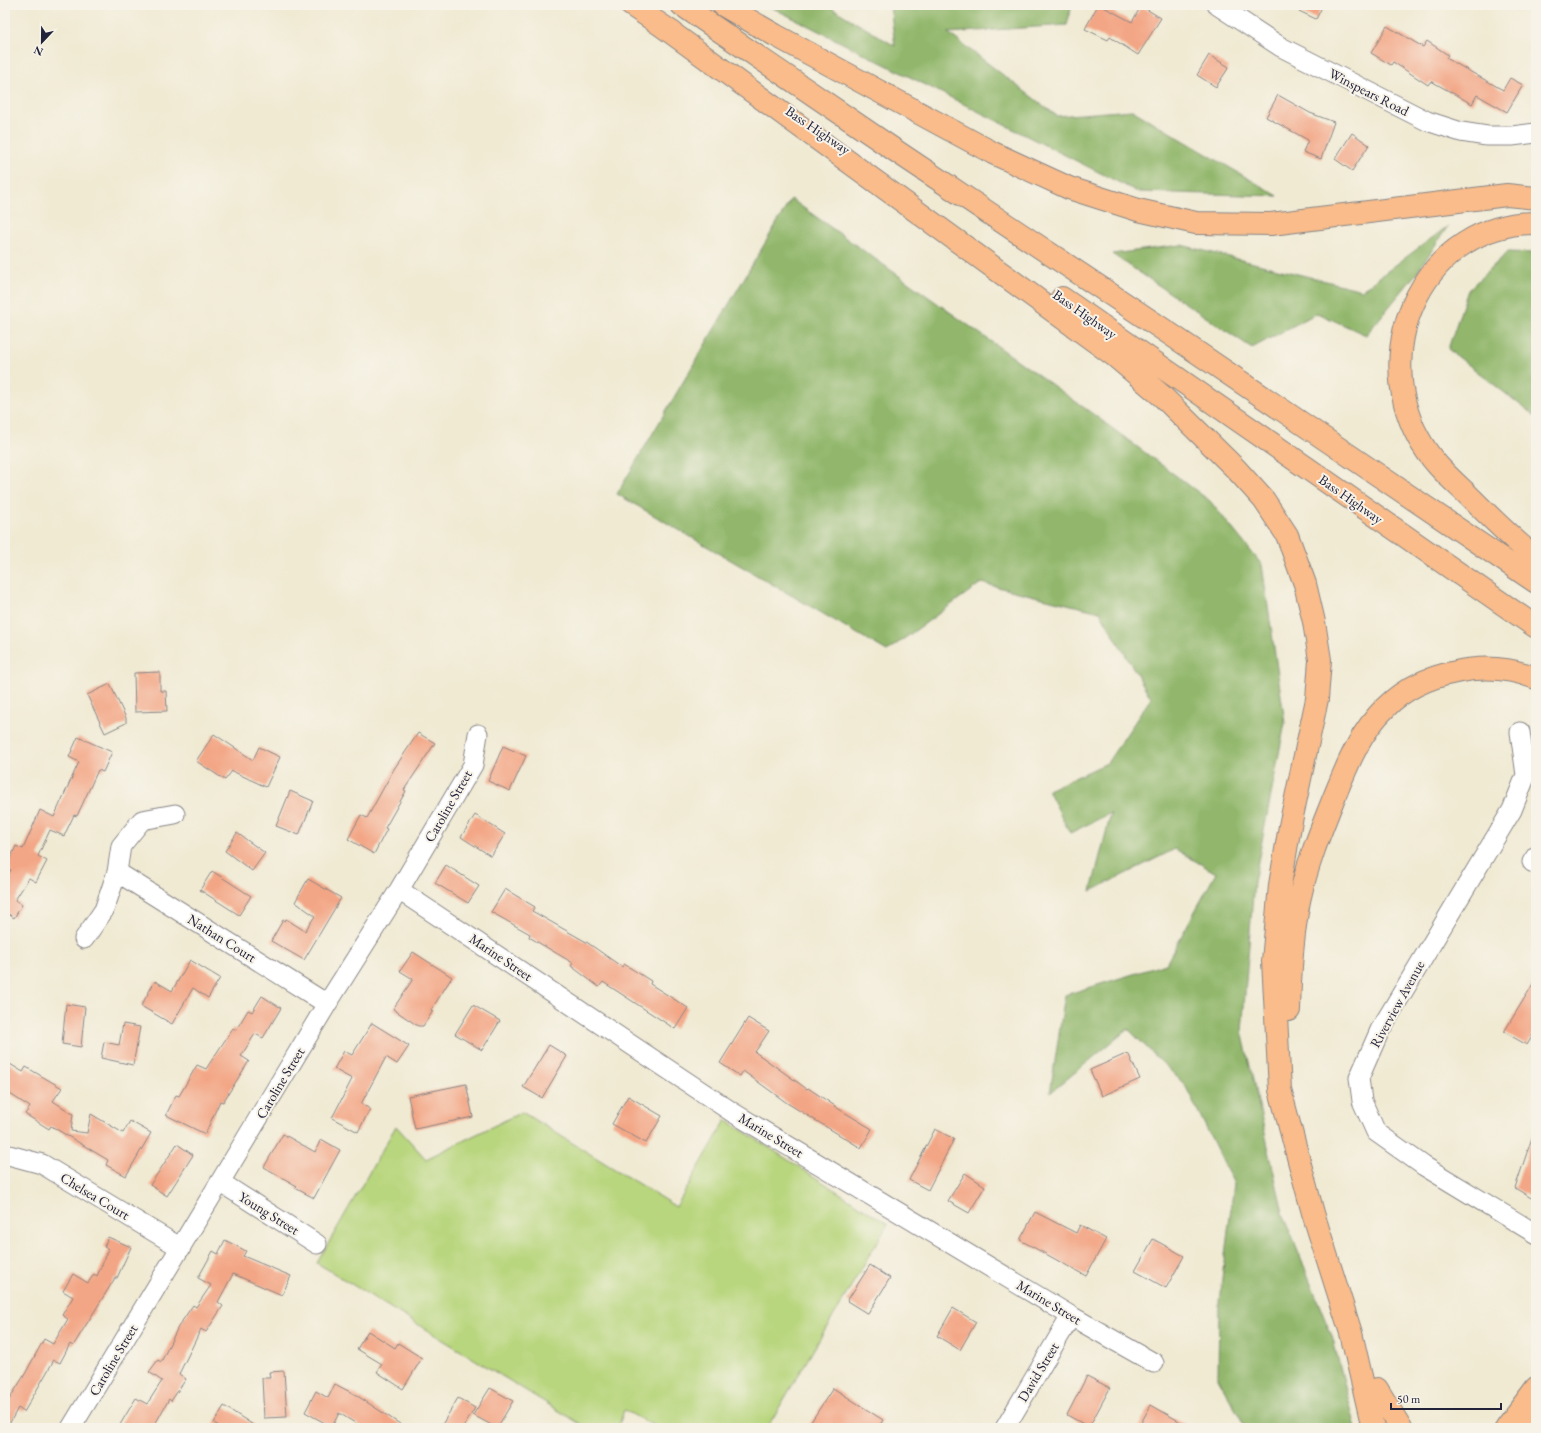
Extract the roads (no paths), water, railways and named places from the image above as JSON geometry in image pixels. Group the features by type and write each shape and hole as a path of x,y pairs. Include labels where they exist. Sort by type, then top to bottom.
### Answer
{"highway":[{"name":"Bass Highway","path":"631,5 950,218 1121,340 1536,627"},
{"name":"Bass Highway","path":"682,5 1536,582"},
{"path":"723,5 775,35 993,153 1069,188 1138,210 1196,223 1272,224 1507,195 1536,198"},
{"path":"661,25 1115,356 1162,396 1236,469 1264,500 1287,535 1305,584 1314,622 1320,660 1318,699 1290,826 1280,885 1273,961 1280,1090 1313,1213 1351,1333 1373,1428"},
{"path":"1536,223 1516,224 1485,233 1458,248 1445,259 1430,276 1412,307 1404,327 1399,365 1404,403 1410,421 1418,438 1429,454 1443,473 1516,542 1536,558"},
{"path":"1313,1213 1297,1116 1288,1027 1290,966 1300,901 1315,846 1351,756 1368,729 1386,706 1413,687 1438,676 1469,669 1501,669 1536,678"},
{"path":"1351,1333 1377,1390 1401,1428"},
{"path":"1506,1428 1536,1388"},
{"path":"1377,1390 1388,1428"},
{"path":"1526,1428 1536,1406"}],"street":[{"name":"Winspears Road","path":"1217,5 1281,47 1427,121 1461,132 1487,136 1512,136 1536,133"},
{"name":"Riverview Avenue","path":"1520,732 1526,775 1512,810 1380,1030 1359,1078 1362,1101 1376,1132 1424,1166 1536,1234"},
{"name":"Caroline Street","path":"71,1428 327,1004 399,890 473,765 478,734"},
{"path":"84,939 104,910 117,872 121,846 142,820 175,814"},
{"path":"1536,856 1532,862 1536,864"},
{"name":"Nathan Court","path":"117,872 327,1004"},
{"name":"Marine Street","path":"399,890 732,1112 1071,1316 1154,1363"},
{"name":"Chelsea Court","path":"5,1154 42,1164 181,1248"},
{"name":"Young Street","path":"220,1182 317,1244"},
{"name":"David Street","path":"1005,1428 1071,1316"}]}
